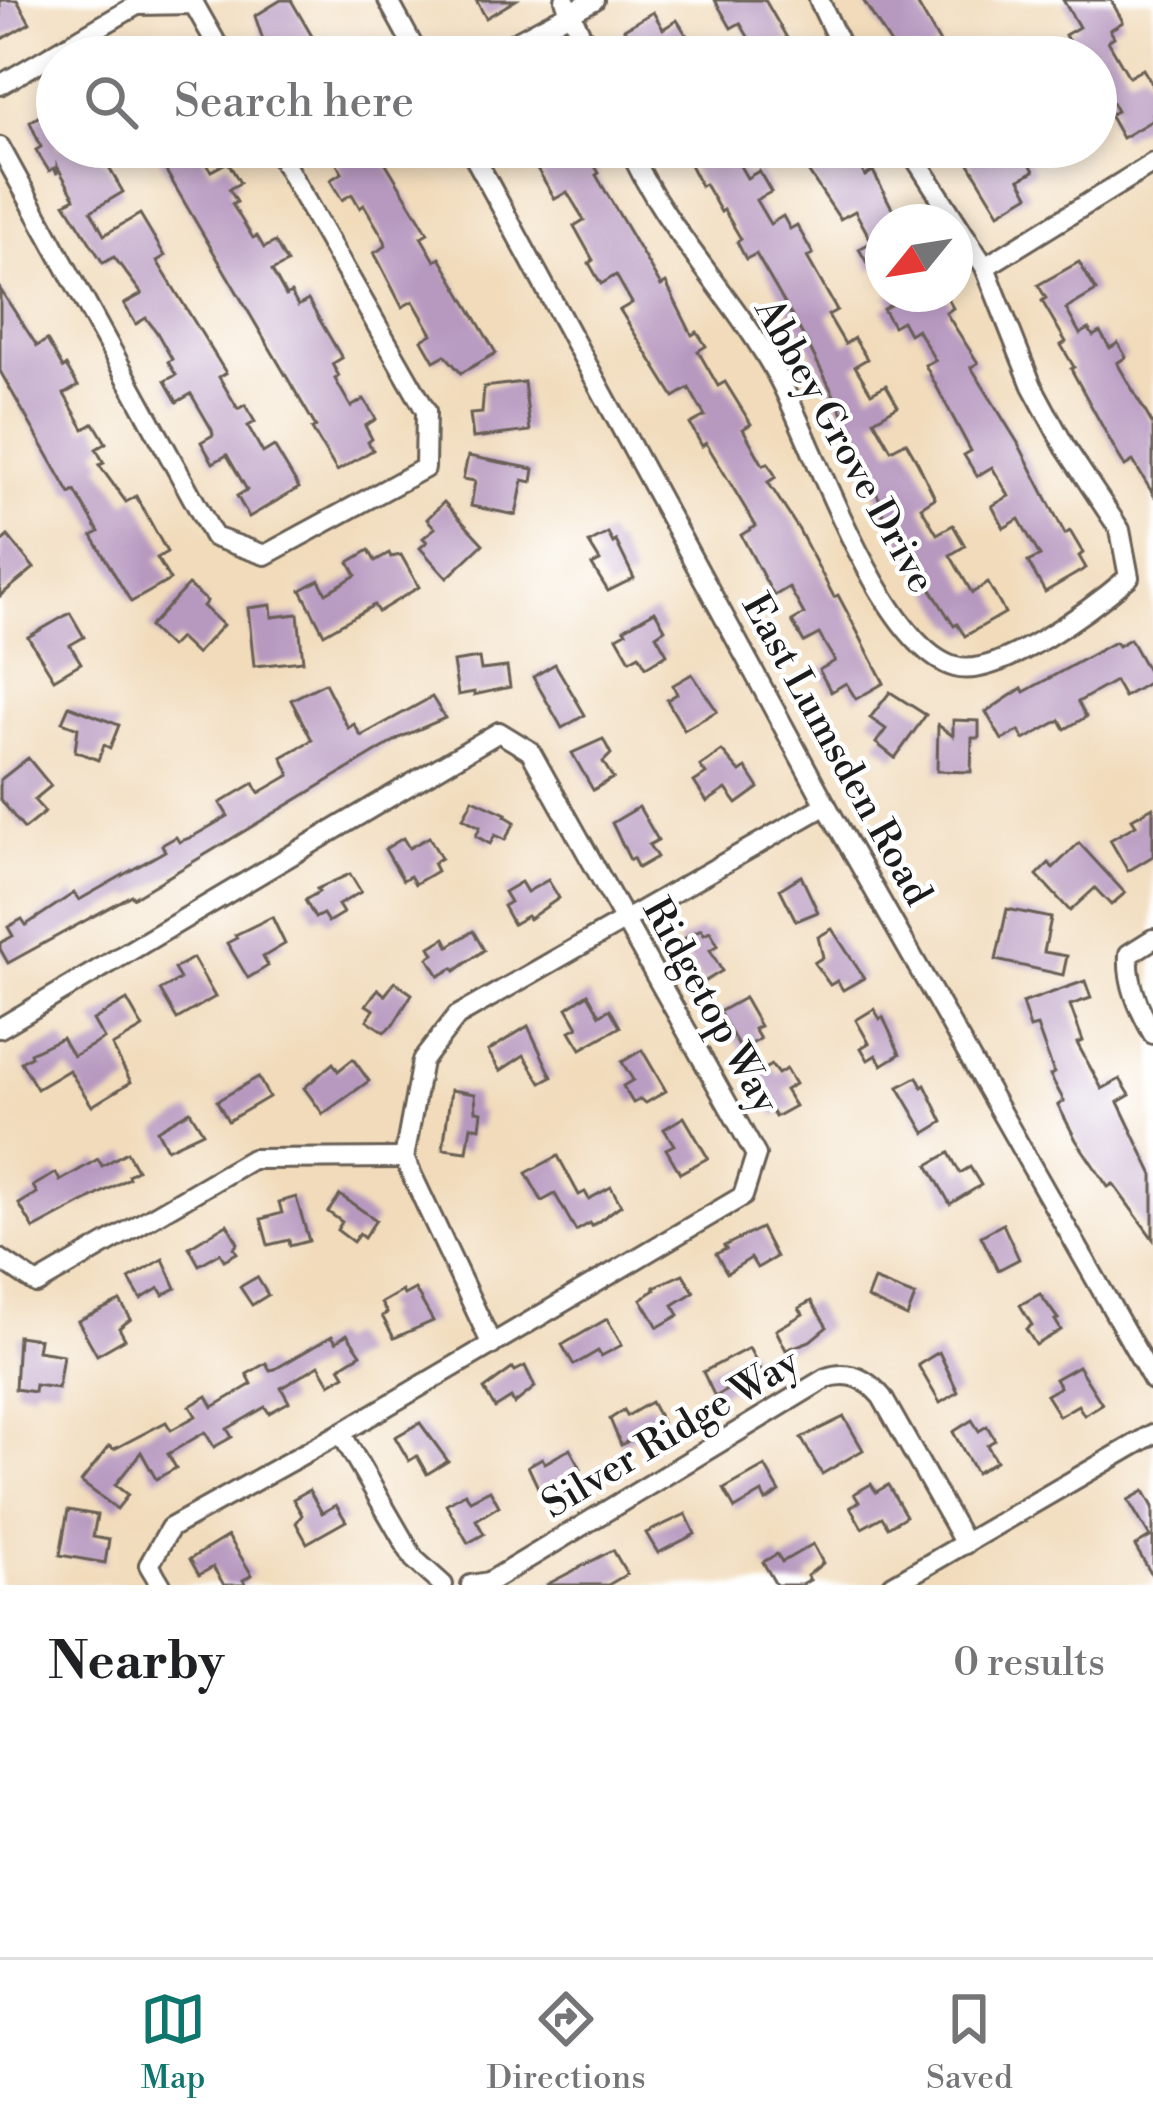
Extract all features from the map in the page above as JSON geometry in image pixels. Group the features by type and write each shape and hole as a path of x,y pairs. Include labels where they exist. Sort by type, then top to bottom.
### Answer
{"street":[{"path":"388,0 408,36"},
{"path":"521,36 569,6 593,0"},
{"path":"819,0 836,36"},
{"path":"84,36 137,5 194,4 212,36"},
{"path":"569,6 582,36"},
{"path":"0,85 36,64"},
{"path":"0,147 214,537 265,555 425,468 426,411 287,168"},
{"path":"986,267 1153,163"},
{"name":"East Lumsden Road","path":"480,168 826,805 1153,1380"},
{"name":"Abbey Grove Drive","path":"642,168 778,376 854,542 895,612 932,659 960,669 995,665 1129,578 1120,530 1065,447 1032,386 986,267 922,168"},
{"name":"Ridgetop Way","path":"0,1028 499,732 530,751 756,1155 743,1196 492,1346 170,1528 149,1564 161,1585"},
{"path":"492,1346 404,1158 422,1061 457,1016 826,805"},
{"path":"1153,939 1130,954 1128,972 1140,1012 1153,1034"},
{"path":"0,1259 37,1284 252,1159 404,1158"},
{"name":"Silver Ridge Way","path":"471,1585 489,1582 826,1378 841,1374 863,1379 882,1396 964,1544"},
{"path":"341,1433 414,1559 443,1585"},
{"path":"893,1585 1153,1434"}],"building":[{"path":"0,0 17,0 30,23 0,40"},
{"path":"281,0 291,0 312,36 262,36 255,16"},
{"path":"476,0 516,0 486,18"},
{"path":"715,0 765,0 786,36 748,36 740,23 731,28"},
{"path":"863,0 915,0 936,36 886,36"},
{"path":"1063,0 1111,0 1123,22 1110,30 1113,36 1066,36 1079,27"},
{"path":"653,12 663,29 677,20 687,36 628,36 624,29"},
{"path":"1117,56 1129,77 1143,69 1153,86 1153,120 1122,138 1117,129"},
{"path":"58,168 109,168 123,192 91,211 104,235 140,214 165,256 157,261 226,373 219,377 238,409 245,405 255,422 248,426 263,453 274,446 299,488 249,517 237,496 247,490 227,455 213,463 201,442 213,435 212,430 191,394 177,402 165,381 176,375 156,331 146,318 136,324 124,304 142,294 114,257 103,263 65,203 75,198"},
{"path":"164,168 231,168 240,183 229,189 237,202 232,204 264,248 275,242 287,263 272,271 286,296 291,293 298,306 308,300 342,358 332,364 351,407 364,399 376,419 365,426 373,450 337,471 312,429 316,427"},
{"path":"339,168 389,168 428,233 421,237 435,261 440,258 496,353 461,373 445,355 434,361 422,340 432,334 413,301 402,307 374,253 386,246 385,241 364,205 360,208 352,194 342,200 330,180 342,173"},
{"path":"537,168 596,168 661,286 666,283 692,335 697,332 706,346 698,351 718,386 725,382 751,424 743,429 763,465 768,463 776,477 768,482 834,597 838,595 884,683 856,699 846,683 831,692 819,670 835,661 819,634 804,642 792,621 804,614 789,587 774,596 741,535 756,526 690,424 705,416 689,388 674,397 620,310 632,303 616,275 601,284 589,263 593,260 574,226 584,220 567,192 555,199"},
{"path":"692,168 741,168 747,178 759,171 771,192 756,200 770,224 783,216 790,229 797,225 813,254 807,257 837,310 828,315 845,344 854,338 867,359 855,366 871,393 886,385 898,406 874,420 891,450 906,442 918,463 935,498 921,507 937,534 953,525 965,546 950,555 972,593 988,583 1005,613 965,636 954,626 877,504 881,502 854,450 860,447 808,344 756,254 746,259 737,242 741,239 724,210 721,212 705,184 701,186"},
{"path":"806,168 860,168 865,176 873,171 890,204 865,204 865,229 855,211 840,219"},
{"path":"972,168 1032,168 1020,179 1029,195 999,213"},
{"path":"1079,262 1096,291 1066,309 1080,334 1089,329 1093,336 1100,332 1110,348 1118,343 1126,357 1117,363 1153,425 1153,494 1133,461 1125,466 1117,453 1071,369 1061,345 1066,342 1042,301 1046,298 1038,285"},
{"path":"0,289 37,346 47,340 63,368 66,366 78,386 64,394 84,429 94,423 106,443 96,449 104,463 99,465 126,502 136,496 167,552 157,558 170,580 131,602 92,536 99,532 75,491 70,494 0,371"},
{"path":"885,312 947,312 978,363 971,367 1018,443 1065,534 1070,531 1083,553 1079,556 1086,568 1045,592 1028,562 1040,556 1019,519 1004,528 992,506 1009,496 992,467 977,476 964,455 971,451 925,365 935,360 917,329 909,334 902,321 893,326"},
{"path":"524,382 530,431 473,438 470,414 482,413 484,387"},
{"path":"468,456 534,469 532,482 523,480 516,515 471,506 475,481 463,479"},
{"path":"444,502 483,544 447,578 420,548 435,528 427,519"},
{"path":"608,533 634,578 608,591 592,565 600,561 589,543"},
{"path":"8,536 34,568 0,596 0,543"},
{"path":"369,550 375,561 389,553 391,557 401,555 419,587 378,612 374,605 324,634 301,590 319,580 326,593 343,583 356,575 349,562"},
{"path":"188,585 207,601 203,606 223,625 196,654 179,638 170,647 149,627"},
{"path":"271,605 272,617 298,614 303,661 254,666 248,608"},
{"path":"655,611 665,629 656,635 667,654 646,667 639,655 630,660 617,637"},
{"path":"70,613 84,637 70,645 81,663 54,679 28,637"},
{"path":"1130,639 1153,680 1124,697 1115,681 1078,702 1086,717 1065,729 1060,720 1024,740 1019,731 1002,740 986,712 1022,688 1024,692 1115,642 1118,646"},
{"path":"479,658 481,670 507,667 510,687 458,695 453,662"},
{"path":"555,664 585,715 562,728 533,677"},
{"path":"692,674 717,711 684,730 667,700 677,694 673,685"},
{"path":"325,683 348,728 354,724 361,736 432,697 445,718 401,737 133,898 8,963 0,943 13,936 8,927 22,919 26,925 74,893 79,900 165,851 162,845 176,837 179,842 192,837 228,816 220,803 254,783 259,793 290,775 282,757 312,740 291,700"},
{"path":"890,692 926,715 895,758 876,743 886,729 870,718"},
{"path":"69,706 119,725 110,748 104,745 98,760 75,751 78,728 62,722"},
{"path":"953,720 979,721 979,738 972,738 971,772 937,771 938,725 953,736"},
{"path":"603,739 611,754 603,762 613,778 593,790 572,753"},
{"path":"722,751 740,772 746,768 759,788 737,804 726,789 707,802 694,782 706,774 700,766"},
{"path":"28,758 51,786 34,800 45,812 24,829 0,799 0,780"},
{"path":"473,799 515,822 505,840 495,835 490,844 476,836 480,827 463,818"},
{"path":"639,807 658,840 649,845 657,857 638,868 612,823"},
{"path":"1153,807 1153,856 1128,871 1110,840 1136,825 1132,819"},
{"path":"429,837 441,858 433,863 437,871 415,884 410,876 403,880 385,849 403,838 409,848"},
{"path":"1079,843 1125,893 1111,905 1095,888 1070,911 1037,875 1049,863 1053,868"},
{"path":"350,874 361,892 338,905 343,913 328,922 323,914 315,918 305,900"},
{"path":"801,876 818,912 796,921 780,889"},
{"path":"548,880 559,898 513,924 503,906 510,902 504,892 521,882 527,892"},
{"path":"1007,909 1051,918 1044,952 1067,956 1063,975 996,960"},
{"path":"272,917 285,944 263,957 268,966 248,978 227,943"},
{"path":"701,929 704,934 710,931 718,945 710,950 722,971 702,983 678,942"},
{"path":"832,929 864,978 843,990 837,981 830,985 814,963 823,957 818,937"},
{"path":"473,931 484,950 455,971 439,976 428,958 434,954 430,947 445,938 449,946"},
{"path":"193,958 215,997 177,1019 160,990 180,979 174,969"},
{"path":"1085,981 1091,998 1070,1005 1083,1041 1077,1043 1102,1089 1120,1079 1130,1095 1118,1102 1153,1175 1153,1239 1076,1140 1058,1105 1064,1101 1050,1075 1054,1073 1037,1026 1030,1028 1022,1003"},
{"path":"395,982 412,994 384,1032 367,1020 374,1010 366,1005 378,989 385,995"},
{"path":"588,994 600,1015 610,1009 620,1027 581,1049 570,1031 578,1027 567,1008"},
{"path":"744,998 760,1026 754,1029 760,1039 741,1050 719,1012"},
{"path":"127,1000 143,1028 112,1046 131,1082 92,1106 69,1070 37,1089 21,1062 30,1053 62,1038 73,1056 104,1039 93,1020"},
{"path":"874,1009 883,1017 900,1054 882,1065 876,1055 868,1060 861,1048 869,1043 856,1020"},
{"path":"528,1026 552,1077 541,1083 524,1055 500,1071 488,1051"},
{"path":"642,1050 666,1091 646,1103 640,1099 633,1103 623,1086 633,1080 622,1062"},
{"path":"353,1059 369,1081 323,1114 304,1088 333,1063 338,1071"},
{"path":"771,1065 778,1074 786,1069 795,1084 785,1090 795,1106 775,1117 751,1077"},
{"path":"258,1077 269,1097 228,1121 217,1101"},
{"path":"917,1077 943,1122 925,1133 898,1087"},
{"path":"451,1090 475,1094 476,1111 482,1112 480,1128 471,1126 467,1152 443,1149"},
{"path":"190,1111 203,1132 167,1149 157,1130"},
{"path":"684,1117 708,1158 680,1173 666,1149 674,1145 664,1129"},
{"path":"127,1152 137,1170 129,1178 34,1229 19,1204 37,1193 33,1186 56,1173 60,1181 98,1159 102,1166"},
{"path":"949,1153 960,1173 970,1167 981,1185 950,1204 928,1165"},
{"path":"558,1156 579,1195 585,1192 589,1199 611,1187 621,1205 592,1226 576,1231 555,1194 542,1201 526,1173"},
{"path":"340,1195 376,1220 364,1238 359,1234 353,1242 337,1230 342,1222 328,1212"},
{"path":"296,1197 309,1241 268,1245 261,1219 282,1213 279,1202"},
{"path":"227,1224 238,1243 237,1253 224,1260 220,1253 199,1265 189,1247"},
{"path":"1003,1224 1019,1259 998,1270 981,1236"},
{"path":"761,1228 776,1257 757,1268 751,1258 727,1273 716,1254"},
{"path":"163,1259 176,1288 163,1295 159,1288 141,1299 129,1279"},
{"path":"683,1274 694,1292 673,1305 679,1315 658,1327 641,1299 654,1287"},
{"path":"257,1277 268,1295 252,1305 240,1287"},
{"path":"874,1280 915,1296 907,1317 867,1298"},
{"path":"415,1289 433,1321 394,1338 381,1303"},
{"path":"1040,1294 1061,1330 1036,1345 1026,1329 1032,1325 1020,1305"},
{"path":"120,1301 131,1319 119,1328 125,1339 97,1355 78,1321"},
{"path":"811,1301 827,1327 810,1341 786,1350 776,1330 803,1314 799,1308"},
{"path":"607,1319 622,1345 601,1356 598,1351 574,1365 562,1345"},
{"path":"347,1334 361,1354 340,1367 345,1375 330,1384 319,1365 281,1388 289,1402 269,1413 265,1407 227,1429 232,1437 214,1447 205,1432 168,1454 176,1468 156,1479 141,1452 115,1485 128,1495 117,1509 81,1482 109,1446 114,1449 166,1422 171,1430 196,1416 190,1406 207,1396 213,1407 252,1384 247,1374 266,1363 270,1370 275,1369 332,1336 336,1342"},
{"path":"18,1336 39,1339 37,1351 63,1355 58,1388 15,1389"},
{"path":"749,1348 761,1370 715,1397 703,1372"},
{"path":"939,1352 958,1392 940,1403 918,1365"},
{"path":"525,1366 535,1387 514,1404 511,1398 495,1408 484,1389 513,1368"},
{"path":"1078,1366 1102,1404 1084,1415 1078,1405 1059,1416 1046,1395 1060,1387 1055,1379"},
{"path":"651,1402 662,1422 621,1445 610,1419 624,1410 627,1416"},
{"path":"844,1417 863,1450 822,1474 801,1438"},
{"path":"972,1420 979,1431 987,1426 995,1440 987,1445 996,1461 976,1473 953,1432"},
{"path":"420,1423 448,1461 427,1474 417,1456 409,1461 395,1437"},
{"path":"570,1449 581,1469 540,1492 528,1466"},
{"path":"765,1466 780,1492 766,1501 762,1493 735,1509 724,1489"},
{"path":"871,1484 876,1492 888,1485 906,1516 888,1527 882,1517 862,1528 850,1507 859,1502 854,1494"},
{"path":"309,1490 322,1513 336,1505 346,1521 307,1543 296,1523 302,1515 293,1499"},
{"path":"490,1490 499,1506 476,1520 484,1534 468,1543 446,1504 465,1493 470,1500"},
{"path":"1144,1491 1153,1507 1153,1577 1135,1546 1150,1537 1128,1500"},
{"path":"68,1510 97,1515 93,1537 109,1540 105,1563 60,1555"},
{"path":"686,1514 695,1534 658,1553 646,1533"},
{"path":"228,1536 252,1575 243,1580 246,1585 224,1585 213,1567 199,1575 190,1559"},
{"path":"813,1544 823,1563 807,1576 810,1580 801,1585 776,1585 763,1562 777,1554 782,1562"},
{"path":"613,1550 627,1574 608,1585 546,1585"}]}
